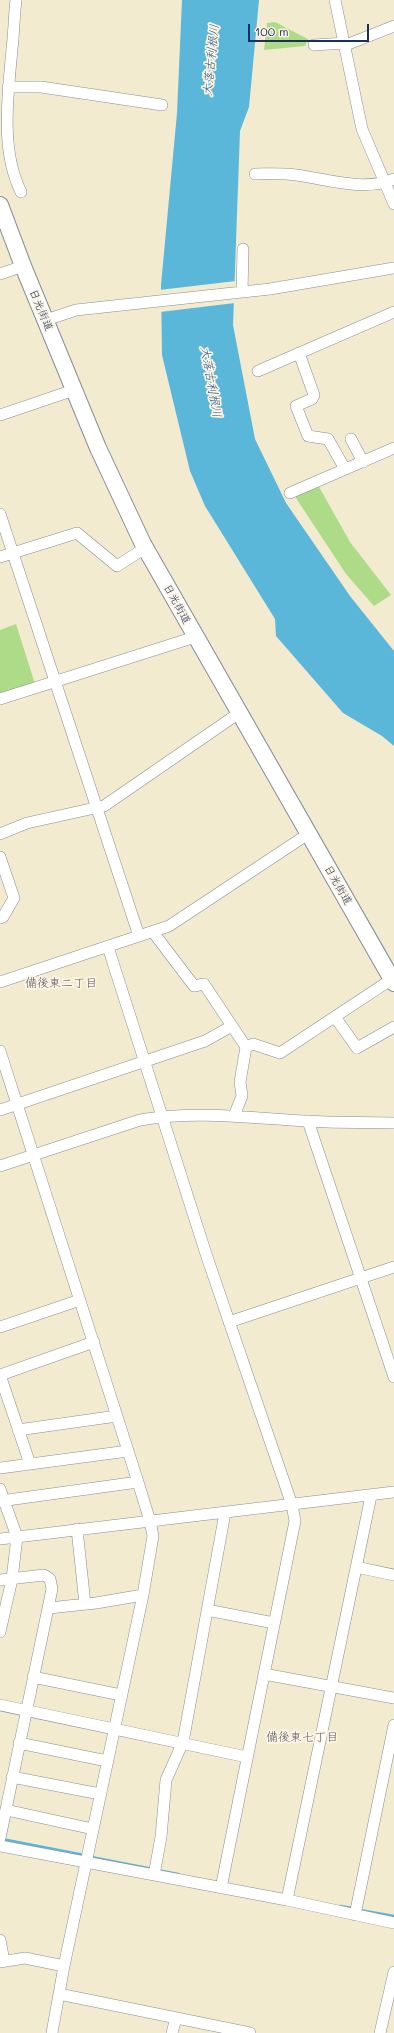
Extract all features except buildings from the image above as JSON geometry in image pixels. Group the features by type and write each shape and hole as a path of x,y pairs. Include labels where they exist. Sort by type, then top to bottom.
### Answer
{"highway":[{"name":"日光街道","path":"0,204 23,266 74,390 101,454 145,548 393,981"}],"street":[{"path":"16,0 5,125 6,150 14,180 21,192"},
{"path":"335,0 346,44 362,129 390,181 394,204"},
{"path":"314,45 346,44 394,26"},
{"path":"8,87 41,87 162,104"},
{"path":"255,174 284,174 357,185 390,181"},
{"path":"242,292 243,249"},
{"path":"0,274 23,266"},
{"path":"46,320 76,310 291,286 394,268"},
{"path":"258,371 394,312"},
{"path":"299,353 314,395 312,399 296,406 308,436 328,439 344,469"},
{"path":"0,415 74,390"},
{"path":"351,439 363,462"},
{"path":"290,493 394,448"},
{"path":"0,514 139,936"},
{"path":"0,557 77,533 117,566 145,548"},
{"path":"0,699 195,637"},
{"path":"0,834 27,823 98,809 239,713"},
{"path":"0,981 170,926 308,834"},
{"path":"0,857 14,898 3,917 0,918"},
{"path":"153,932 194,986 204,984 246,1047 240,1082 242,1096 234,1116"},
{"path":"108,946 229,1322 292,1505 295,1521 221,1888"},
{"path":"246,1047 253,1044 280,1053 393,981"},
{"path":"335,1017 357,1048 394,1027"},
{"path":"0,1110 205,1041 232,1026"},
{"path":"0,1051 94,1342 150,1521 153,1536 143,1595 64,1966 52,2033"},
{"path":"0,1166 140,1120 163,1116 234,1116 308,1121 394,1123"},
{"path":"308,1121 359,1279 394,1377"},
{"path":"229,1322 394,1267"},
{"path":"0,1327 80,1300"},
{"path":"30,1464 0,1375 94,1342"},
{"path":"18,1430 117,1416"},
{"path":"0,1468 128,1452"},
{"path":"2,1501 138,1482"},
{"path":"0,1489 2,1501 17,1537 12,1579 0,1632"},
{"path":"0,1539 371,1496 394,1492"},
{"path":"287,1900 371,1496"},
{"path":"154,1875 161,1837 166,1780 183,1742 225,1512"},
{"path":"77,1529 85,1604"},
{"path":"356,1567 394,1575"},
{"path":"0,1580 44,1576 50,1580 52,1589 0,1838"},
{"path":"48,1608 143,1595"},
{"path":"207,1610 274,1623"},
{"path":"264,1674 394,1698"},
{"path":"33,1677 121,1695"},
{"path":"0,1705 247,1756"},
{"path":"355,1916 394,1725"},
{"path":"19,1743 107,1761"},
{"path":"12,1777 100,1794"},
{"path":"6,1810 93,1829"},
{"path":"0,1846 287,1900 355,1916 394,1923"},
{"path":"0,1940 2,1961 25,1958 64,1966"},
{"path":"380,2033 394,1972"},
{"path":"59,1994 250,2033"},
{"path":"172,2033 176,2018"}],"green space":[{"path":"275,22 308,39 305,46 264,50 267,23"},
{"path":"318,485 350,542 391,595 374,606 346,574 294,495"},
{"path":"16,624 35,684 0,695 0,630"}],"water":[{"name":"大落古利根川","path":"182,0 259,0 249,107 240,131 233,325 255,439 286,503 350,596 394,651 394,746 382,736 343,713 276,636 275,619 205,506 190,471 162,355 161,285 177,113"}],"pier":[{"path":"236,281 235,303 160,312 159,290"}],"waterway":[{"path":"2,1839 84,1855"},
{"path":"91,1857 153,1869"},
{"path":"157,1870 178,1874"},
{"path":"340,1906 353,1908"},
{"path":"360,1910 394,1916"}],"district":[{"name":"備後東二丁目","path":"61,983"},
{"name":"備後東七丁目","path":"302,1737"}]}
